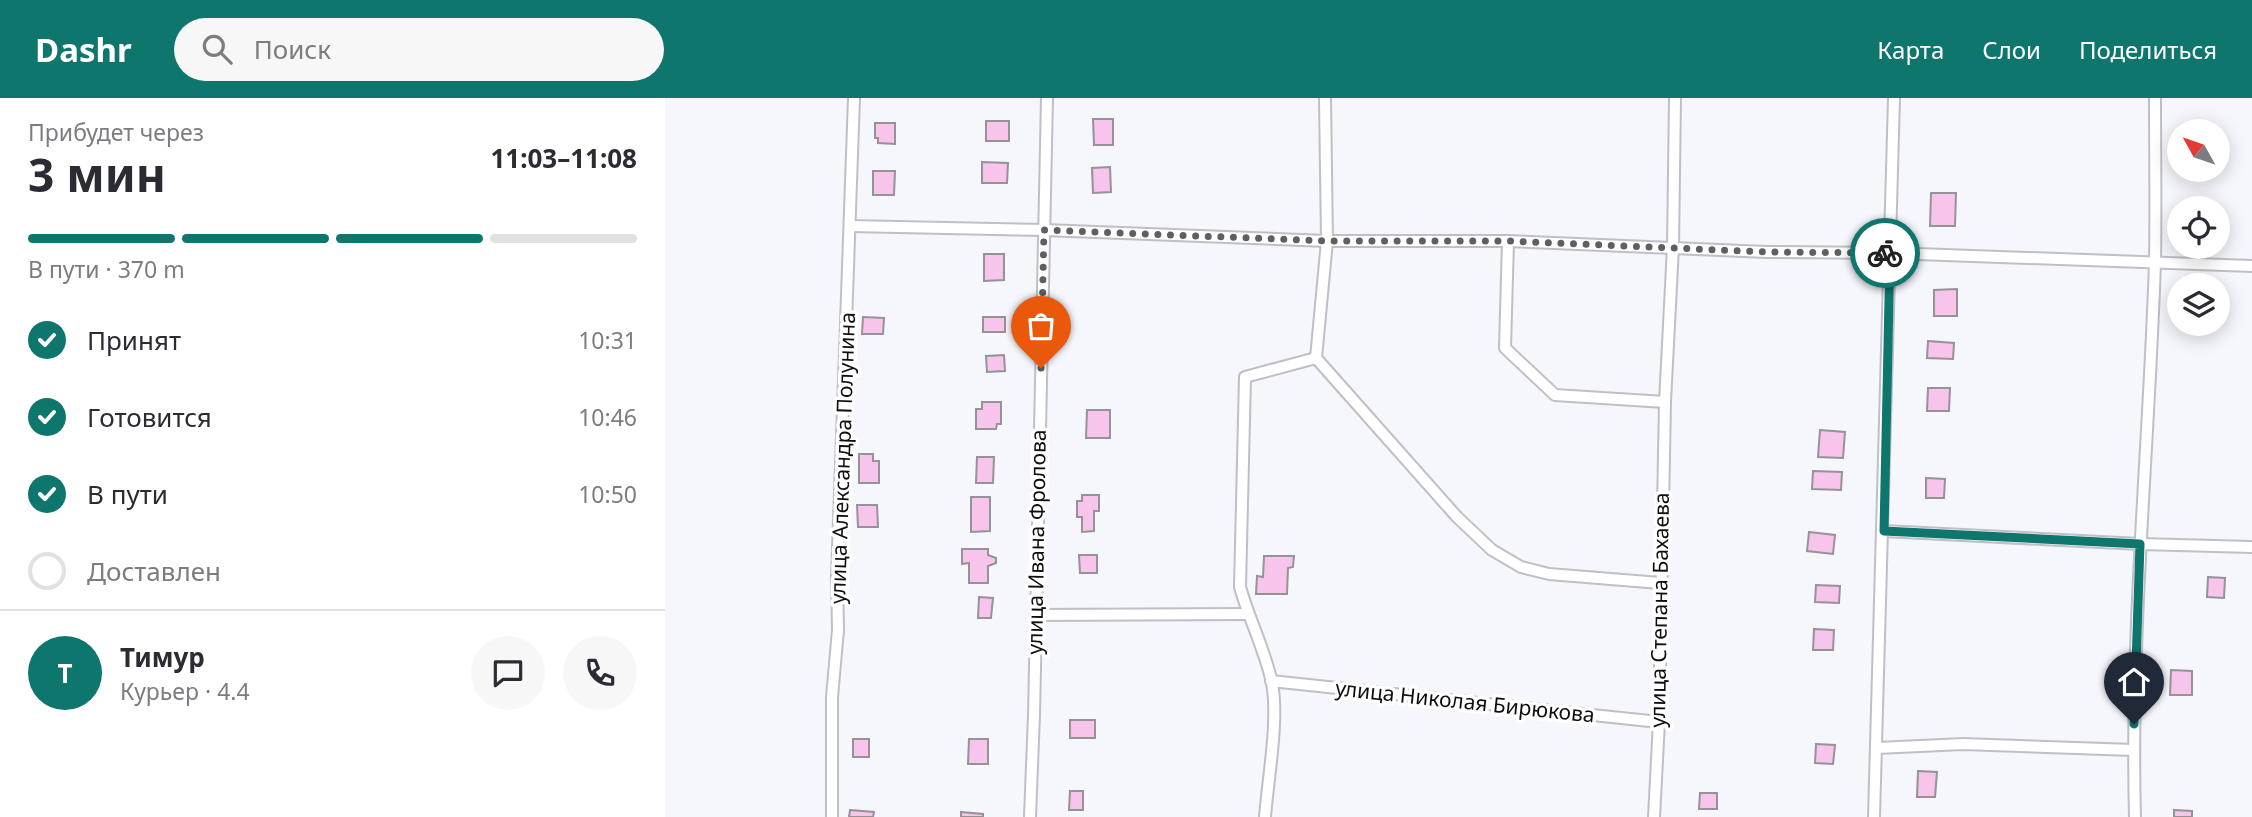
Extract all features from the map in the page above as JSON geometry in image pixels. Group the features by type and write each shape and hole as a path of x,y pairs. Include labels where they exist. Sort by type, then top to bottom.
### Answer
{"street":[{"name":"улица Александра Полунина","path":"832,817 832,697 838,630 837,576 854,98"},
{"name":"улица Ивана Фролова","path":"1030,817 1047,98"},
{"path":"1325,98 1327,241 1316,358 1457,517 1492,550 1521,568 1549,574 1660,583"},
{"name":"улица Степана Бахаева","path":"1654,817 1659,722 1665,402 1673,247 1675,98"},
{"path":"1874,817 1894,98"},
{"path":"2136,817 2133,750 2140,544 2155,261 2155,98"},
{"path":"851,226 1327,241 1508,241 1767,252 1890,253 2252,266"},
{"path":"1508,241 1505,348 1555,395 1665,402"},
{"path":"1265,817 1274,703 1260,643 1247,614 1240,587 1245,377 1316,358"},
{"path":"1884,531 2252,547"},
{"path":"1035,615 1247,614"},
{"name":"улица Николая Бирюкова","path":"1271,681 1659,722"},
{"path":"1877,748 1963,744 2133,750"}],"building":[{"path":"1093,119 1113,119 1113,145 1094,145"},
{"path":"986,121 1009,121 1009,141 986,141"},
{"path":"875,123 895,123 895,144 878,143 878,138 875,138"},
{"path":"982,162 1008,163 1007,183 982,183"},
{"path":"1110,167 1111,192 1093,193 1092,168"},
{"path":"873,171 895,171 894,195 873,195"},
{"path":"1931,193 1956,193 1955,226 1930,226"},
{"path":"984,254 1004,254 1004,280 984,281"},
{"path":"1957,289 1957,316 1934,316 1934,290"},
{"path":"863,317 884,318 883,334 862,334"},
{"path":"983,317 1005,317 1005,332 983,332"},
{"path":"1928,341 1954,343 1953,359 1927,358"},
{"path":"1004,355 1005,371 987,372 986,356"},
{"path":"1928,388 1950,388 1949,411 1927,411"},
{"path":"982,402 1001,402 1001,424 997,424 996,429 976,429 976,409 982,409"},
{"path":"1087,410 1110,410 1110,438 1086,438"},
{"path":"1820,430 1845,432 1843,458 1818,457"},
{"path":"859,454 873,454 873,461 879,461 879,483 859,483"},
{"path":"977,457 994,457 993,483 976,483"},
{"path":"1813,471 1842,472 1841,490 1812,489"},
{"path":"1926,478 1945,479 1944,498 1926,498"},
{"path":"1082,495 1099,495 1099,511 1094,511 1094,531 1082,532 1082,517 1077,517 1077,501 1082,501"},
{"path":"971,497 990,497 990,531 971,532"},
{"path":"857,505 877,505 878,527 858,527"},
{"path":"1809,532 1835,535 1833,554 1807,551"},
{"path":"962,549 988,549 988,555 996,558 996,563 988,566 988,583 969,583 969,563 962,564"},
{"path":"1079,555 1097,555 1097,573 1080,573"},
{"path":"1264,556 1294,556 1293,567 1288,568 1287,594 1256,594 1257,576 1263,577"},
{"path":"2208,577 2225,578 2224,598 2207,597"},
{"path":"1816,585 1840,586 1839,603 1815,602"},
{"path":"979,597 993,598 991,618 978,618"},
{"path":"1814,629 1834,630 1833,650 1813,650"},
{"path":"2171,670 2192,671 2192,695 2170,695"},
{"path":"1070,720 1095,720 1095,738 1070,738"},
{"path":"853,739 869,739 869,757 853,757"},
{"path":"969,739 988,739 988,764 968,764"},
{"path":"1816,744 1835,745 1833,764 1815,763"},
{"path":"1918,771 1937,772 1935,797 1917,797"},
{"path":"1070,791 1083,791 1083,810 1069,810"},
{"path":"1700,793 1717,793 1717,809 1699,809"},
{"path":"850,810 874,812 873,817 849,817"},
{"path":"2174,810 2192,811 2192,817 2174,817"},
{"path":"961,812 983,814 983,817 961,817"}],"way so far":[{"path":"1041,368 1044,230 1327,241 1508,241 1767,252 1885,253"}],"route":[{"path":"1885,253 1890,253 1884,531 2140,544 2134,724"}]}
